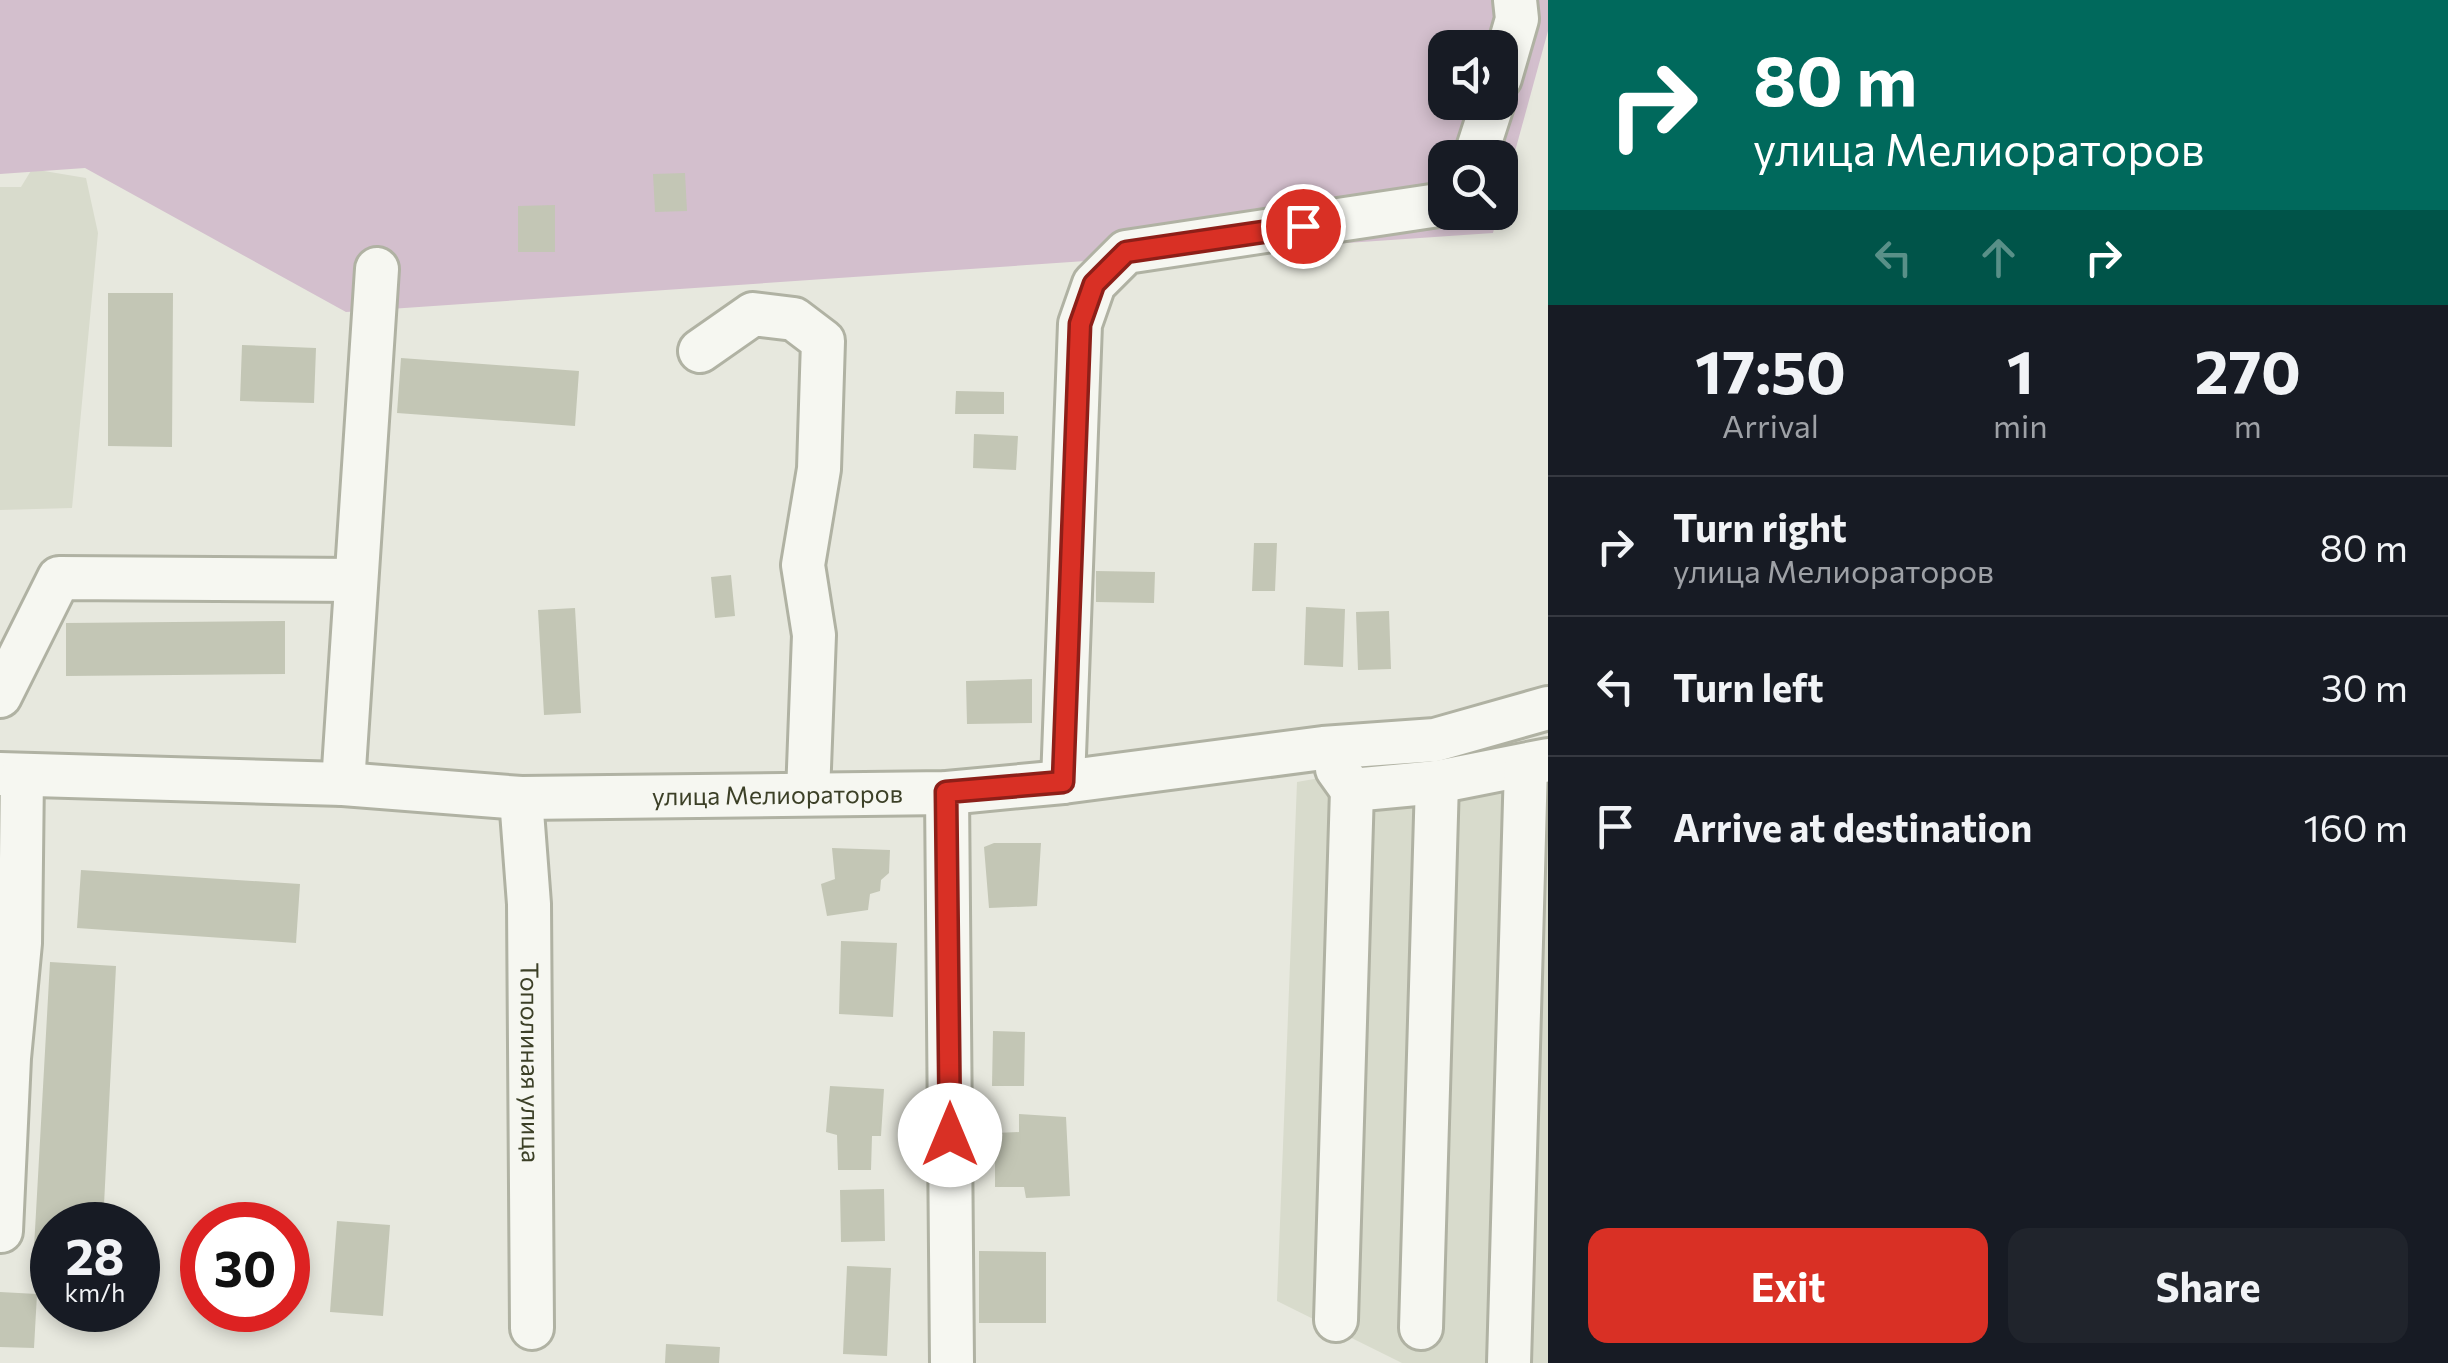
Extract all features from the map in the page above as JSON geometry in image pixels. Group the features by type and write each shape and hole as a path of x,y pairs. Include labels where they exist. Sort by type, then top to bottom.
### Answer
{"street":[{"path":"1063,782 1080,324 1094,284 1126,252 1428,207"},
{"path":"343,784 377,269"},
{"path":"700,352 753,314 794,319 823,340 819,469 802,565 814,635 808,794"},
{"path":"0,696 59,578 356,580"},
{"name":"улица Мелиораторов","path":"11,774 343,784 521,798 946,792 1063,782 1323,748 1435,740 1548,708"},
{"path":"1323,748 1352,790 1336,1320"},
{"path":"1352,790 1437,782 1537,763 1509,1363"},
{"path":"1,1231 5,1058 20,943 11,774"},
{"path":"1422,1328 1437,782"},
{"path":"946,792 952,1363"},
{"name":"Тополиная улица","path":"521,798 529,904 532,1328"}],"shaded area":[{"path":"0,0 1548,0 1548,31 1518,140 1428,140 1428,230 1494,230 1493,233 346,312 85,168 0,174"},
{"path":"32,169 86,178 98,233 72,508 0,510 0,187 21,187"},
{"path":"1548,738 1548,1363 1402,1363 1277,1301 1297,782"}],"building":[{"path":"685,173 687,211 655,212 653,174"},
{"path":"555,205 555,252 518,252 518,206"},
{"path":"108,293 173,293 172,447 108,446"},
{"path":"242,345 316,348 314,403 240,401"},
{"path":"401,358 579,371 575,426 397,413"},
{"path":"956,391 1004,392 1004,414 955,414"},
{"path":"974,434 1018,436 1016,470 973,468"},
{"path":"1254,543 1277,543 1275,591 1252,591"},
{"path":"1096,571 1155,572 1154,603 1096,602"},
{"path":"731,575 735,616 715,618 711,577"},
{"path":"1306,607 1345,609 1343,667 1304,665"},
{"path":"575,608 581,713 544,715 538,610"},
{"path":"1389,611 1391,669 1358,670 1356,612"},
{"path":"285,621 285,674 66,676 66,623"},
{"path":"1032,679 1032,723 967,724 966,681"},
{"path":"994,843 1041,843 1037,906 989,908 984,847"},
{"path":"832,848 890,850 889,873 881,880 880,891 870,894 868,910 827,916 821,884 835,879"},
{"path":"81,870 300,884 296,943 77,928"},
{"path":"841,941 897,943 893,1017 839,1014"},
{"path":"50,962 116,966 104,1202 37,1202"},
{"path":"993,1031 1025,1032 1024,1086 992,1086"},
{"path":"830,1086 884,1089 881,1136 872,1136 871,1170 838,1170 837,1135 826,1132"},
{"path":"1019,1114 1066,1117 1070,1196 1026,1198 1024,1187 995,1187 995,1133 1019,1132"},
{"path":"884,1189 885,1241 841,1242 840,1190"},
{"path":"337,1221 390,1225 383,1316 330,1312"},
{"path":"979,1251 1046,1252 1046,1323 979,1323"},
{"path":"847,1266 891,1268 887,1356 843,1354"},
{"path":"0,1292 30,1294 34,1348 0,1347"},
{"path":"666,1344 720,1347 719,1363 665,1363"}],"route":[{"path":"950,1135 946,792 1063,782 1080,324 1094,284 1126,252 1303,226"}]}
